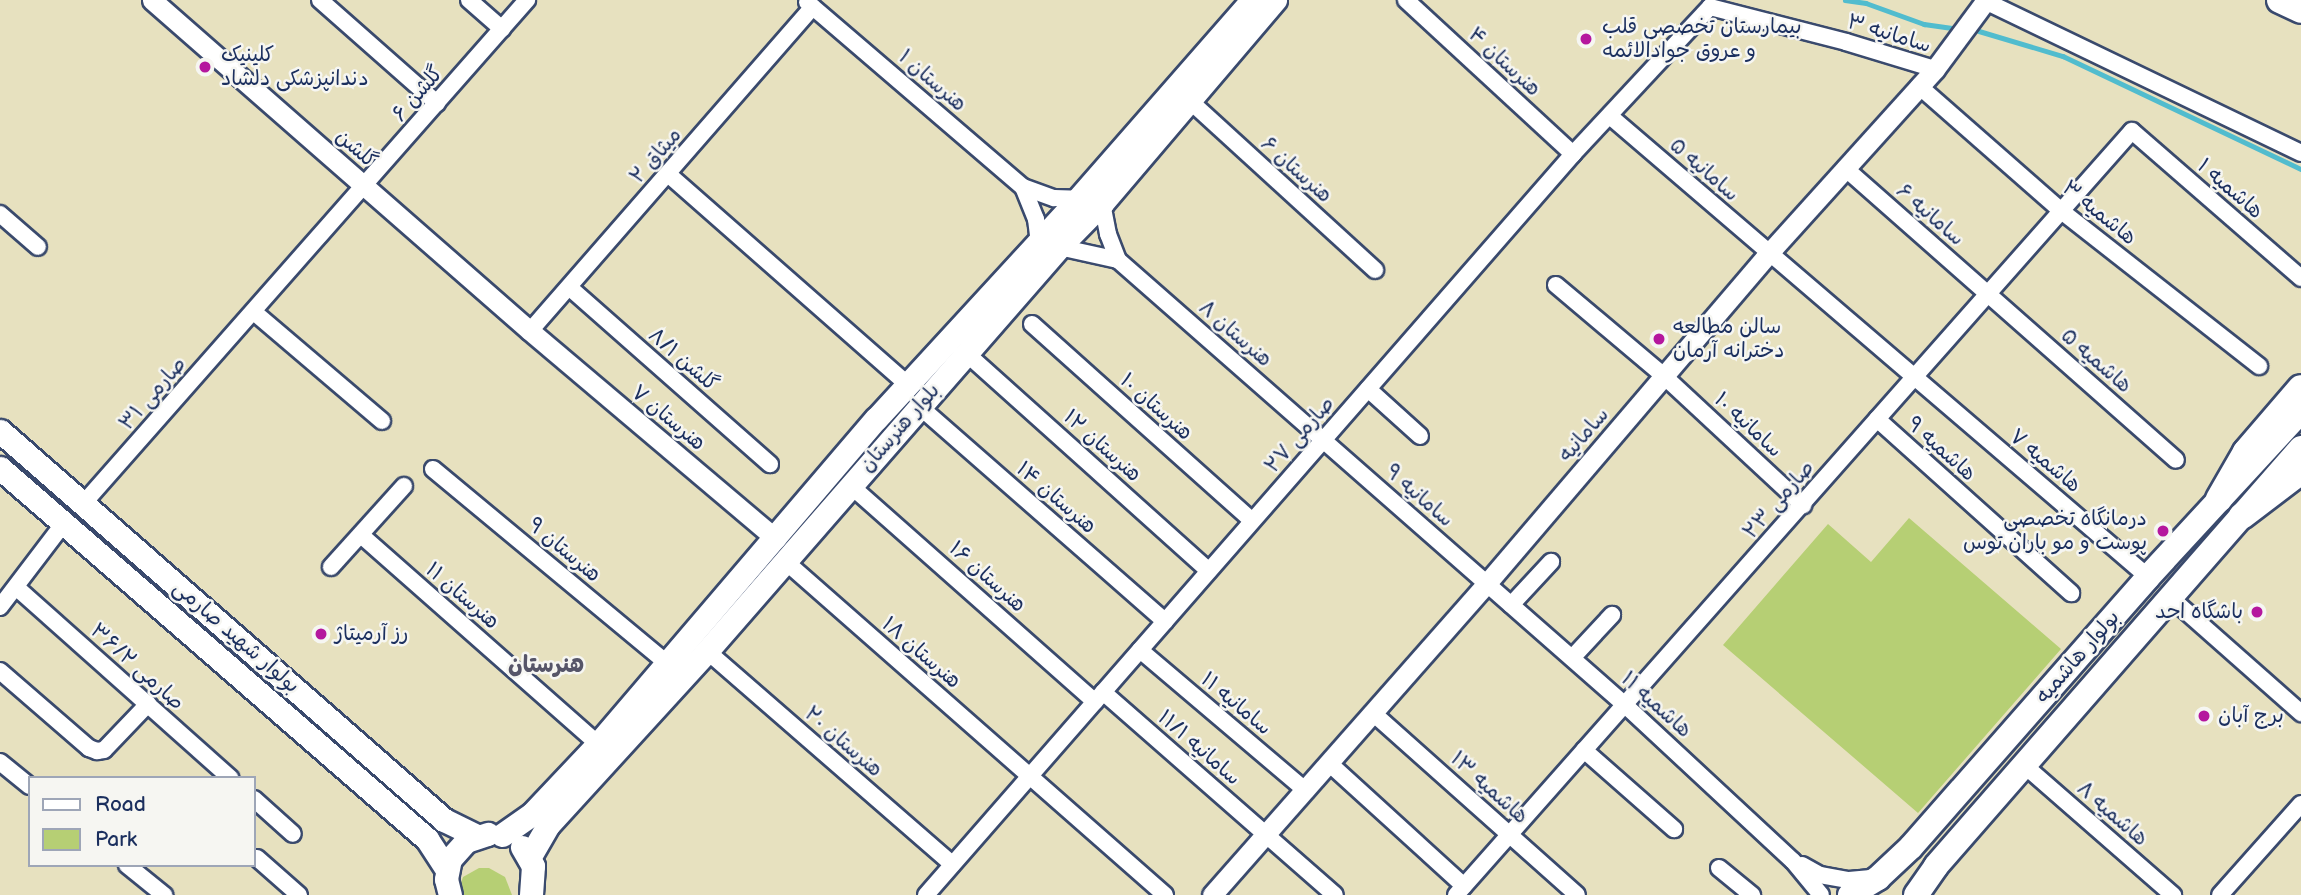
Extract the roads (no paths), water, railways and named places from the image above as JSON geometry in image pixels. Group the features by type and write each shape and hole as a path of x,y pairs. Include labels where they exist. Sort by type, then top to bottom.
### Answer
{"highway":[{"path":"2280,0 2301,10"},
{"path":"2219,499 2246,452 2301,388"},
{"path":"2242,516 2301,471"}],"main road":[{"name":"بلوار هنرستان","path":"502,835 532,814 598,744 907,384 1049,245 1102,203 1157,123 1252,0"},
{"name":"بلوار هنرستان","path":"529,858 549,824 707,650 966,353 1049,245 1078,199 1157,123 1189,100 1275,0"},
{"name":"بولوار هاشمیه","path":"1863,888 1911,847 2148,577 2301,411"},
{"path":"876,419 893,434"},
{"name":"بولوار شهید صارمی","path":"0,431 444,820 477,836"},
{"name":"بولوار هاشمیه","path":"1916,895 1936,866 2301,448"},
{"name":"بولوار شهید صارمی","path":"0,468 427,839 447,887"},
{"path":"447,887 457,849 477,836 502,835 513,841 529,858 535,892"}],"street":[{"name":"گلشن","path":"152,0 530,331"},
{"path":"320,0 437,103"},
{"path":"469,0 502,29"},
{"name":"گلشن ۶","path":"254,312 527,0"},
{"name":"هنرستان ۴","path":"1406,0 1573,154"},
{"path":"1985,0 2301,153"},
{"name":"سامانیه","path":"1212,895 1487,583 1768,254 1935,69 1985,0"},
{"name":"میثاق ۲","path":"530,331 668,174 809,3"},
{"name":"هنرستان ۱","path":"809,3 1023,187 1054,198 1078,199"},
{"name":"صارمی ۲۷","path":"926,895 1573,154 1611,117 1710,6"},
{"name":"سامانیه ۳","path":"1710,6 1935,69"},
{"name":"هاشمیه ۳","path":"1919,86 2060,211 2259,366"},
{"name":"هنرستان ۶","path":"1189,100 1375,271"},
{"name":"سامانیه ۵","path":"1611,117 1914,377"},
{"name":"صارمی ۲۳","path":"1460,890 2132,131"},
{"name":"هاشمیه ۱","path":"2132,131 2301,278"},
{"name":"سامانیه ۶","path":"1845,169 1987,294"},
{"path":"668,174 907,384"},
{"name":"هنرستان ۱","path":"1023,187 1049,245"},
{"name":"هنرستان ۸","path":"1102,203 1108,234 1118,260"},
{"path":"0,214 38,247"},
{"name":"هنرستان ۸","path":"1049,245 1093,252 1118,260 1324,440"},
{"name":"سامانیه ۱۰","path":"1556,285 1664,376 1803,505"},
{"name":"گلشن ۸/۱","path":"569,287 770,464"},
{"name":"هاشمیه ۵","path":"1987,294 2176,460"},
{"path":"254,312 382,421"},
{"name":"صارمی ۳۱","path":"83,504 254,312"},
{"name":"هنرستان ۱۰","path":"1032,324 1252,521"},
{"name":"هنرستان ۷","path":"530,331 776,539"},
{"name":"هنرستان ۱۲","path":"966,353 1209,571"},
{"name":"هاشمیه ۷","path":"1914,377 2148,577"},
{"path":"1368,389 1420,436"},
{"name":"هنرستان ۱۴","path":"919,406 1165,621"},
{"name":"هاشمیه ۹","path":"1877,419 2071,593"},
{"name":"سامانیه ۹","path":"1324,440 1487,583"},
{"name":"هنرستان ۹","path":"433,469 667,663"},
{"name":"هنرستان ۱۶","path":"850,485 1099,697"},
{"path":"331,567 404,486"},
{"path":"0,607 64,523"},
{"name":"هنرستان ۱۱","path":"361,535 598,744"},
{"name":"هنرستان ۱۸","path":"785,561 1165,895"},
{"path":"1511,605 1551,562"},
{"name":"هاشمیه ۱۱","path":"1487,583 1625,705 1793,861"},
{"name":"صارمی ۳۶/۲","path":"16,587 228,776"},
{"path":"2171,598 2301,713"},
{"path":"1572,658 1612,615"},
{"name":"هنرستان ۲۰","path":"707,650 952,864"},
{"name":"سامانیه ۱۱","path":"1140,650 1306,791"},
{"path":"0,671 89,748 97,751 104,750 148,704"},
{"name":"سامانیه ۱۱/۱","path":"1099,697 1335,895"},
{"name":"هاشمیه ۱۳","path":"1373,713 1577,895"},
{"path":"1584,750 1674,829"},
{"path":"0,762 28,784"},
{"path":"1329,764 1460,890"},
{"name":"هاشمیه ۸","path":"2024,765 2173,895"},
{"path":"256,801 293,834"},
{"path":"2220,895 2301,804"},
{"path":"257,858 299,895"},
{"path":"1793,861 1820,875 1863,888"},
{"path":"1793,861 1821,895"},
{"path":"129,867 164,895"},
{"path":"1718,868 1752,895"}],"waterway":[{"path":"1845,0 1866,3 1924,24 1959,29"},
{"path":"1979,31 2063,56 2301,169"}],"place":[{"name":"بیمارستان تخصصی قلب و عروق جوادالائمه","path":"1586,39"},
{"name":"کلینیک دندانپزشکی دلشاد","path":"205,67"},
{"name":"سالن مطالعه دخترانه آرمان","path":"1659,339"},
{"name":"درمانگاه تخصصی پوست و مو باران توس","path":"2163,531"},
{"name":"باشگاه احد","path":"2257,612"},
{"name":"رز آرمیتاژ","path":"321,634"},
{"name":"برج آبان","path":"2204,716"}],"district":[{"name":"هنرستان","path":"546,665"}]}
